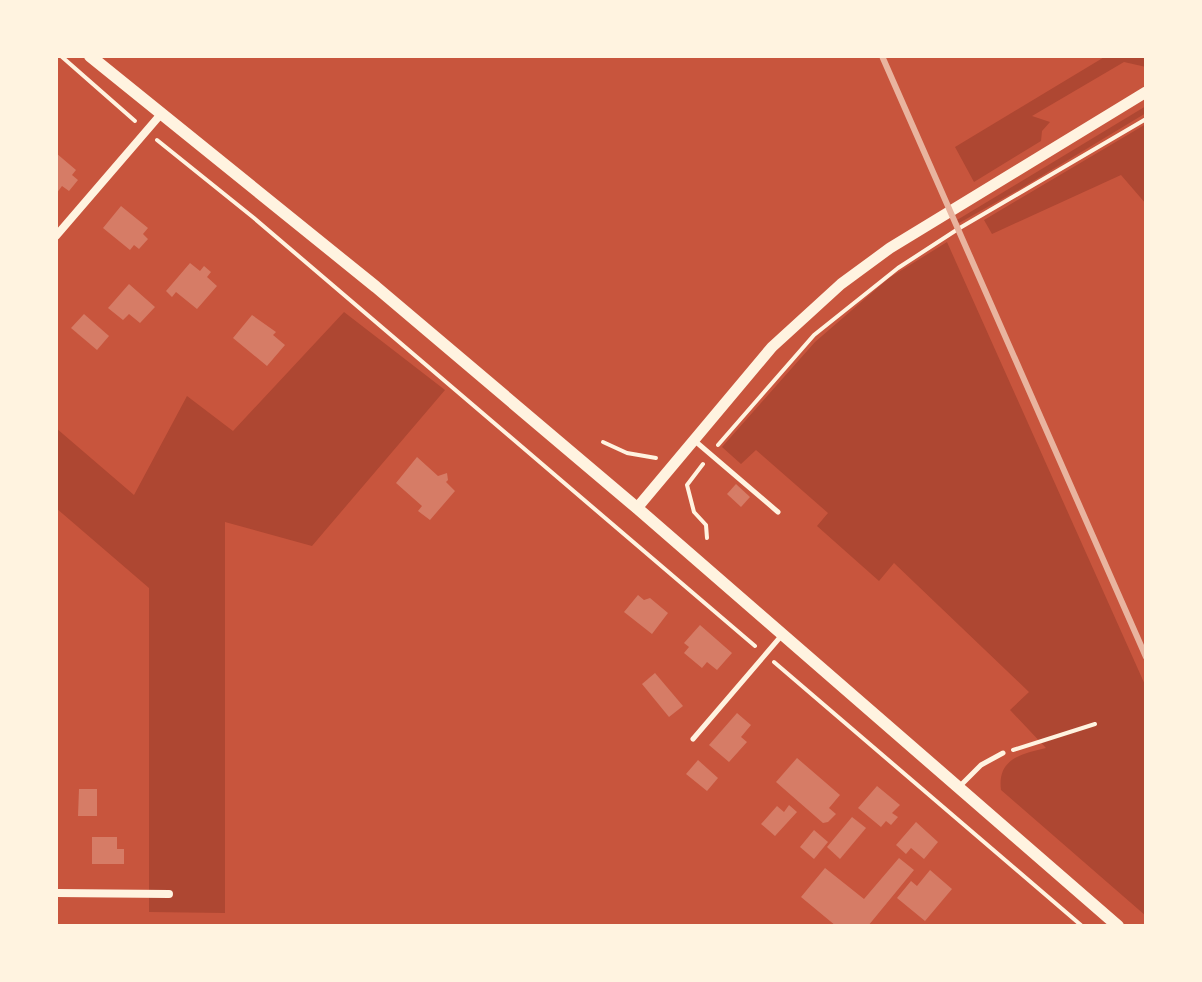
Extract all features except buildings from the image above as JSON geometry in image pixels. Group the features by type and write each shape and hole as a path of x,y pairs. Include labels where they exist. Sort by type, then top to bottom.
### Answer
{"main road":[{"path":"90,56 376,287 637,508 1118,926"}],"street":[{"path":"637,508 772,347 841,284 890,248 1146,92"},
{"path":"56,236 161,114"},
{"path":"56,893 169,894"}],"lane":[{"path":"695,440 778,512"},
{"path":"693,739 782,634"},
{"path":"958,787 981,765 1003,753"}],"path":[{"path":"61,56 1082,926"},
{"path":"707,538 706,525 694,512 687,485 814,335 898,268 958,229 1146,119"},
{"path":"603,442 627,453 656,458"},
{"path":"1003,753 1095,724"}],"shaded area":[{"path":"1106,56 1146,56 1146,67 1124,62 1032,116 1050,122 1042,131 1041,141 974,182 955,147"},
{"path":"1146,106 1146,113 1020,189 959,223 957,220"},
{"path":"1146,124 1146,204 1121,175 992,234 984,220"},
{"path":"947,242 1146,687 1146,916 1001,790 1003,771 1007,765 1020,756 1046,748 1010,710 1029,692 894,563 879,581 817,526 828,513 756,450 741,464 722,447 815,342 889,278"},
{"path":"344,312 445,390 312,546 225,522 225,913 149,912 149,588 56,508 56,428 134,495 187,396 233,431"}],"railway":[{"path":"882,56 1146,657"}]}
